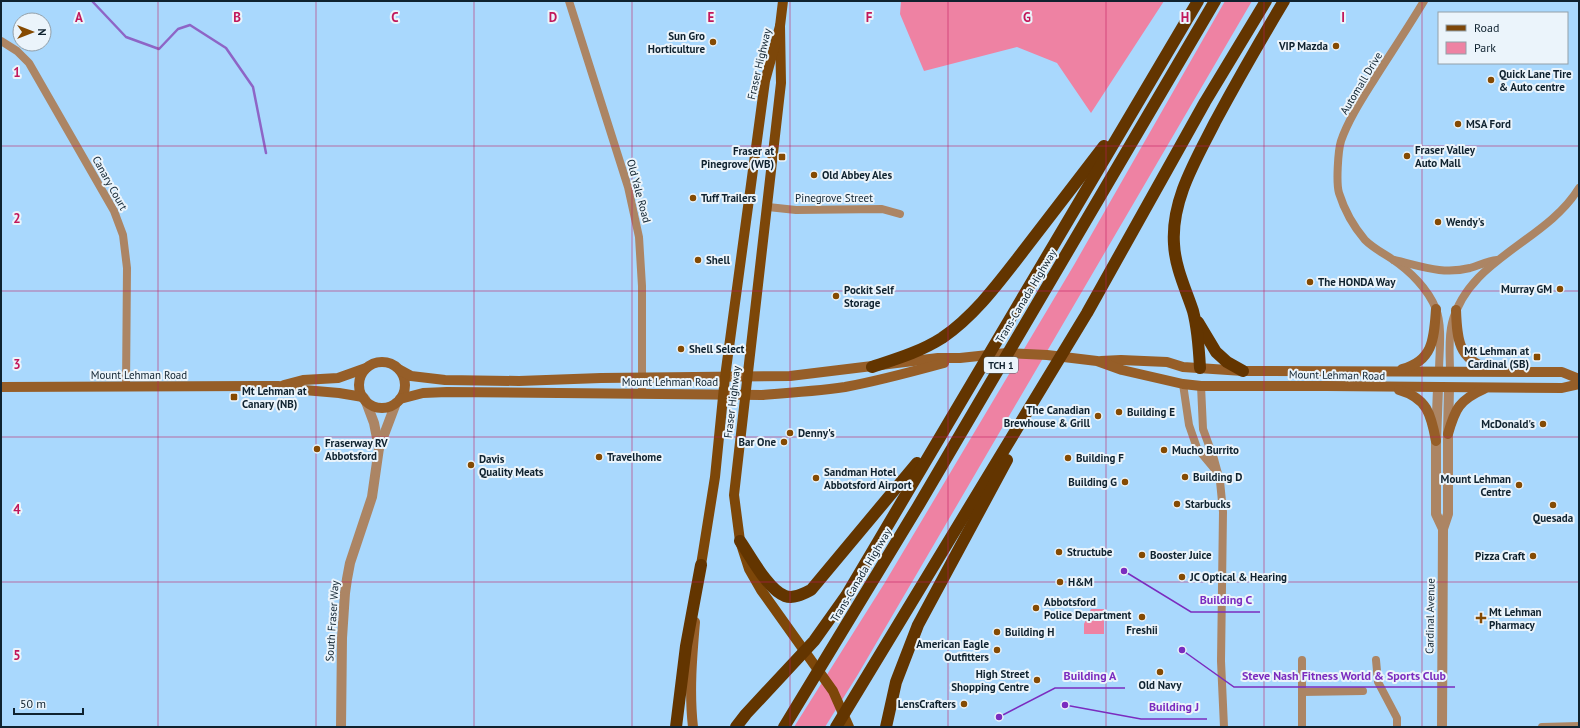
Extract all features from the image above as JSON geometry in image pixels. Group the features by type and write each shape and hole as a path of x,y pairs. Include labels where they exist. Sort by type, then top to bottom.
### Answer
{"highway":[{"path":"736,727 746,714 810,646 828,624 846,596 1198,1"},
{"name":"Trans-Canada Highway","path":"784,727 921,501 1215,1"},
{"path":"886,727 896,682 918,625 1087,313 1205,102 1266,1"},
{"path":"1200,368 1198,335 1193,313 1175,256 1175,222 1182,191 1196,158 1244,67 1284,1"},
{"path":"872,367 907,356 930,345 943,337 970,315 997,285 1134,109"},
{"path":"836,727 1087,313"},
{"path":"1193,313 1216,352 1227,362 1243,371"},
{"path":"740,541 770,586 785,596 798,596 811,590 900,486 949,422"},
{"path":"676,727 686,646 701,565"}],"main road":[{"name":"Fraser Highway","path":"783,1 780,26 781,83 734,495 740,541 749,569 761,590 833,691 849,727"},
{"name":"Fraser Highway","path":"693,727 691,710 692,674 701,565 715,477 725,377 765,81 780,26"},
{"path":"1390,372 1413,366 1426,356 1434,334 1436,309"},
{"path":"1456,310 1458,343 1464,353 1481,366 1502,372"},
{"name":"Mount Lehman Road","path":"400,370 412,376 438,380 519,381 806,376 938,358 960,358 1007,353 1022,353 1097,362 1122,370 1183,384 1201,386 1562,388 1579,384"},
{"name":"Mount Lehman Road","path":"398,401 423,393 447,392 745,395 791,393 845,387 879,380 960,358"},
{"name":"Mount Lehman Road","path":"1097,362 1121,360 1167,362 1182,368 1243,371 1562,372 1579,379"},
{"path":"387,362 400,370 404,376 405,383 404,391 398,401 390,406 382,408 375,406 364,398 360,390 360,382 362,374 366,368 372,364 387,362"},
{"name":"Mount Lehman Road","path":"278,386 303,380 338,378 366,368"},
{"path":"1182,368 1183,384"},
{"path":"1200,368 1201,386"},
{"path":"1438,372 1438,388"},
{"path":"1449,388 1450,372"},
{"name":"Mount Lehman Road","path":"1,388 278,386 333,392 364,398"},
{"path":"1389,387 1407,392 1424,403 1430,414 1436,441"},
{"path":"1448,434 1454,413 1462,402 1475,393 1487,388"}],"street":[{"name":"Old Yale Road","path":"569,1 628,187 639,237 642,286 642,393"},
{"name":"Automall Drive","path":"1424,1 1357,107 1341,142 1338,165 1339,192 1352,223 1366,240 1382,254 1392,259 1425,269 1446,271 1470,268 1491,260 1498,260"},
{"name":"Canary Court","path":"1,41 17,51 29,63 114,211 123,235 127,268 126,387"},
{"name":"Automall Drive","path":"1450,372 1451,324 1461,299 1470,286 1498,260 1550,220 1575,195 1579,188"},
{"name":"Pinegrove Street","path":"768,207 796,210 882,209 900,214"},
{"name":"Automall Drive","path":"1392,259 1421,284 1436,309 1439,321 1440,336 1438,372"},
{"path":"1183,384 1189,425 1197,448 1217,472"},
{"path":"1201,386 1203,429 1220,481 1223,512 1221,662 1224,727"},
{"name":"Cardinal Avenue","path":"1438,388 1436,514 1443,529"},
{"name":"Cardinal Avenue","path":"1442,727 1443,529 1448,514 1449,388"},
{"name":"South Fraser Way","path":"364,398 374,423 379,448"},
{"name":"South Fraser Way","path":"340,727 345,593 350,563 372,497 379,448 398,401"},
{"path":"1302,660 1302,727"},
{"path":"1376,660 1378,682 1397,718 1396,727"},
{"path":"1302,692 1363,691"},
{"path":"1542,727 1579,726"}],"green space":[{"path":"901,1 1164,1 1091,113 1057,63 1017,47 924,71 900,14"},
{"path":"1225,1 1252,1 857,676 825,727 794,727 884,584 1074,265"},
{"path":"1091,609 1104,609 1104,634 1084,634 1084,624"}],"waterway":[{"path":"92,1 126,37 159,49 178,29 190,25 226,48 253,87 266,153"}],"place":[{"name":"Sun Gro Horticulture","path":"713,42"},
{"name":"VIP Mazda","path":"1336,46"},
{"name":"Quick Lane Tire & Auto centre","path":"1491,80"},
{"name":"MSA Ford","path":"1458,124"},
{"name":"Fraser Valley Auto Mall","path":"1407,156"},
{"name":"Fraser at Pinegrove (WB)","path":"782,157"},
{"name":"Old Abbey Ales","path":"814,175"},
{"name":"Tuff Trailers","path":"693,198"},
{"name":"Wendy's","path":"1438,222"},
{"name":"Shell","path":"698,260"},
{"name":"The HONDA Way","path":"1310,282"},
{"name":"Murray GM","path":"1560,289"},
{"name":"Pockit Self Storage","path":"836,296"},
{"name":"Shell Select","path":"681,349"},
{"name":"Mt Lehman at Cardinal (SB)","path":"1537,357"},
{"name":"Mt Lehman at Canary (NB)","path":"234,397"},
{"name":"Building E","path":"1119,412"},
{"name":"The Canadian Brewhouse & Grill","path":"1098,416"},
{"name":"McDonald's","path":"1543,424"},
{"name":"Denny's","path":"790,433"},
{"name":"Bar One","path":"784,442"},
{"name":"Fraserway RV Abbotsford","path":"317,449"},
{"name":"Mucho Burrito","path":"1164,450"},
{"name":"Travelhome","path":"599,457"},
{"name":"Building F","path":"1068,458"},
{"name":"Davis Quality Meats","path":"471,465"},
{"name":"Building D","path":"1185,477"},
{"name":"Sandman Hotel Abbotsford Airport","path":"816,478"},
{"name":"Building G","path":"1125,482"},
{"name":"Mount Lehman Centre","path":"1519,485"},
{"name":"Starbucks","path":"1177,504"},
{"name":"Quesada","path":"1553,505"},
{"name":"Structube","path":"1059,552"},
{"name":"Booster Juice","path":"1142,555"},
{"name":"Pizza Craft","path":"1533,556"},
{"name":"Building C","path":"1124,571"},
{"name":"JC Optical & Hearing","path":"1182,577"},
{"name":"H&M","path":"1060,582"},
{"name":"Abbotsford Police Department","path":"1036,608"},
{"name":"Freshii","path":"1142,617"},
{"name":"Mt Lehman Pharmacy","path":"1481,618"},
{"name":"Building H","path":"997,632"},
{"name":"American Eagle Outfitters","path":"997,650"},
{"name":"Steve Nash Fitness World & Sports Club","path":"1182,650"},
{"name":"Old Navy","path":"1160,672"},
{"name":"High Street Shopping Centre","path":"1037,680"},
{"name":"LensCrafters","path":"964,704"},
{"name":"Building J","path":"1065,705"},
{"name":"Building A","path":"999,717"}]}
